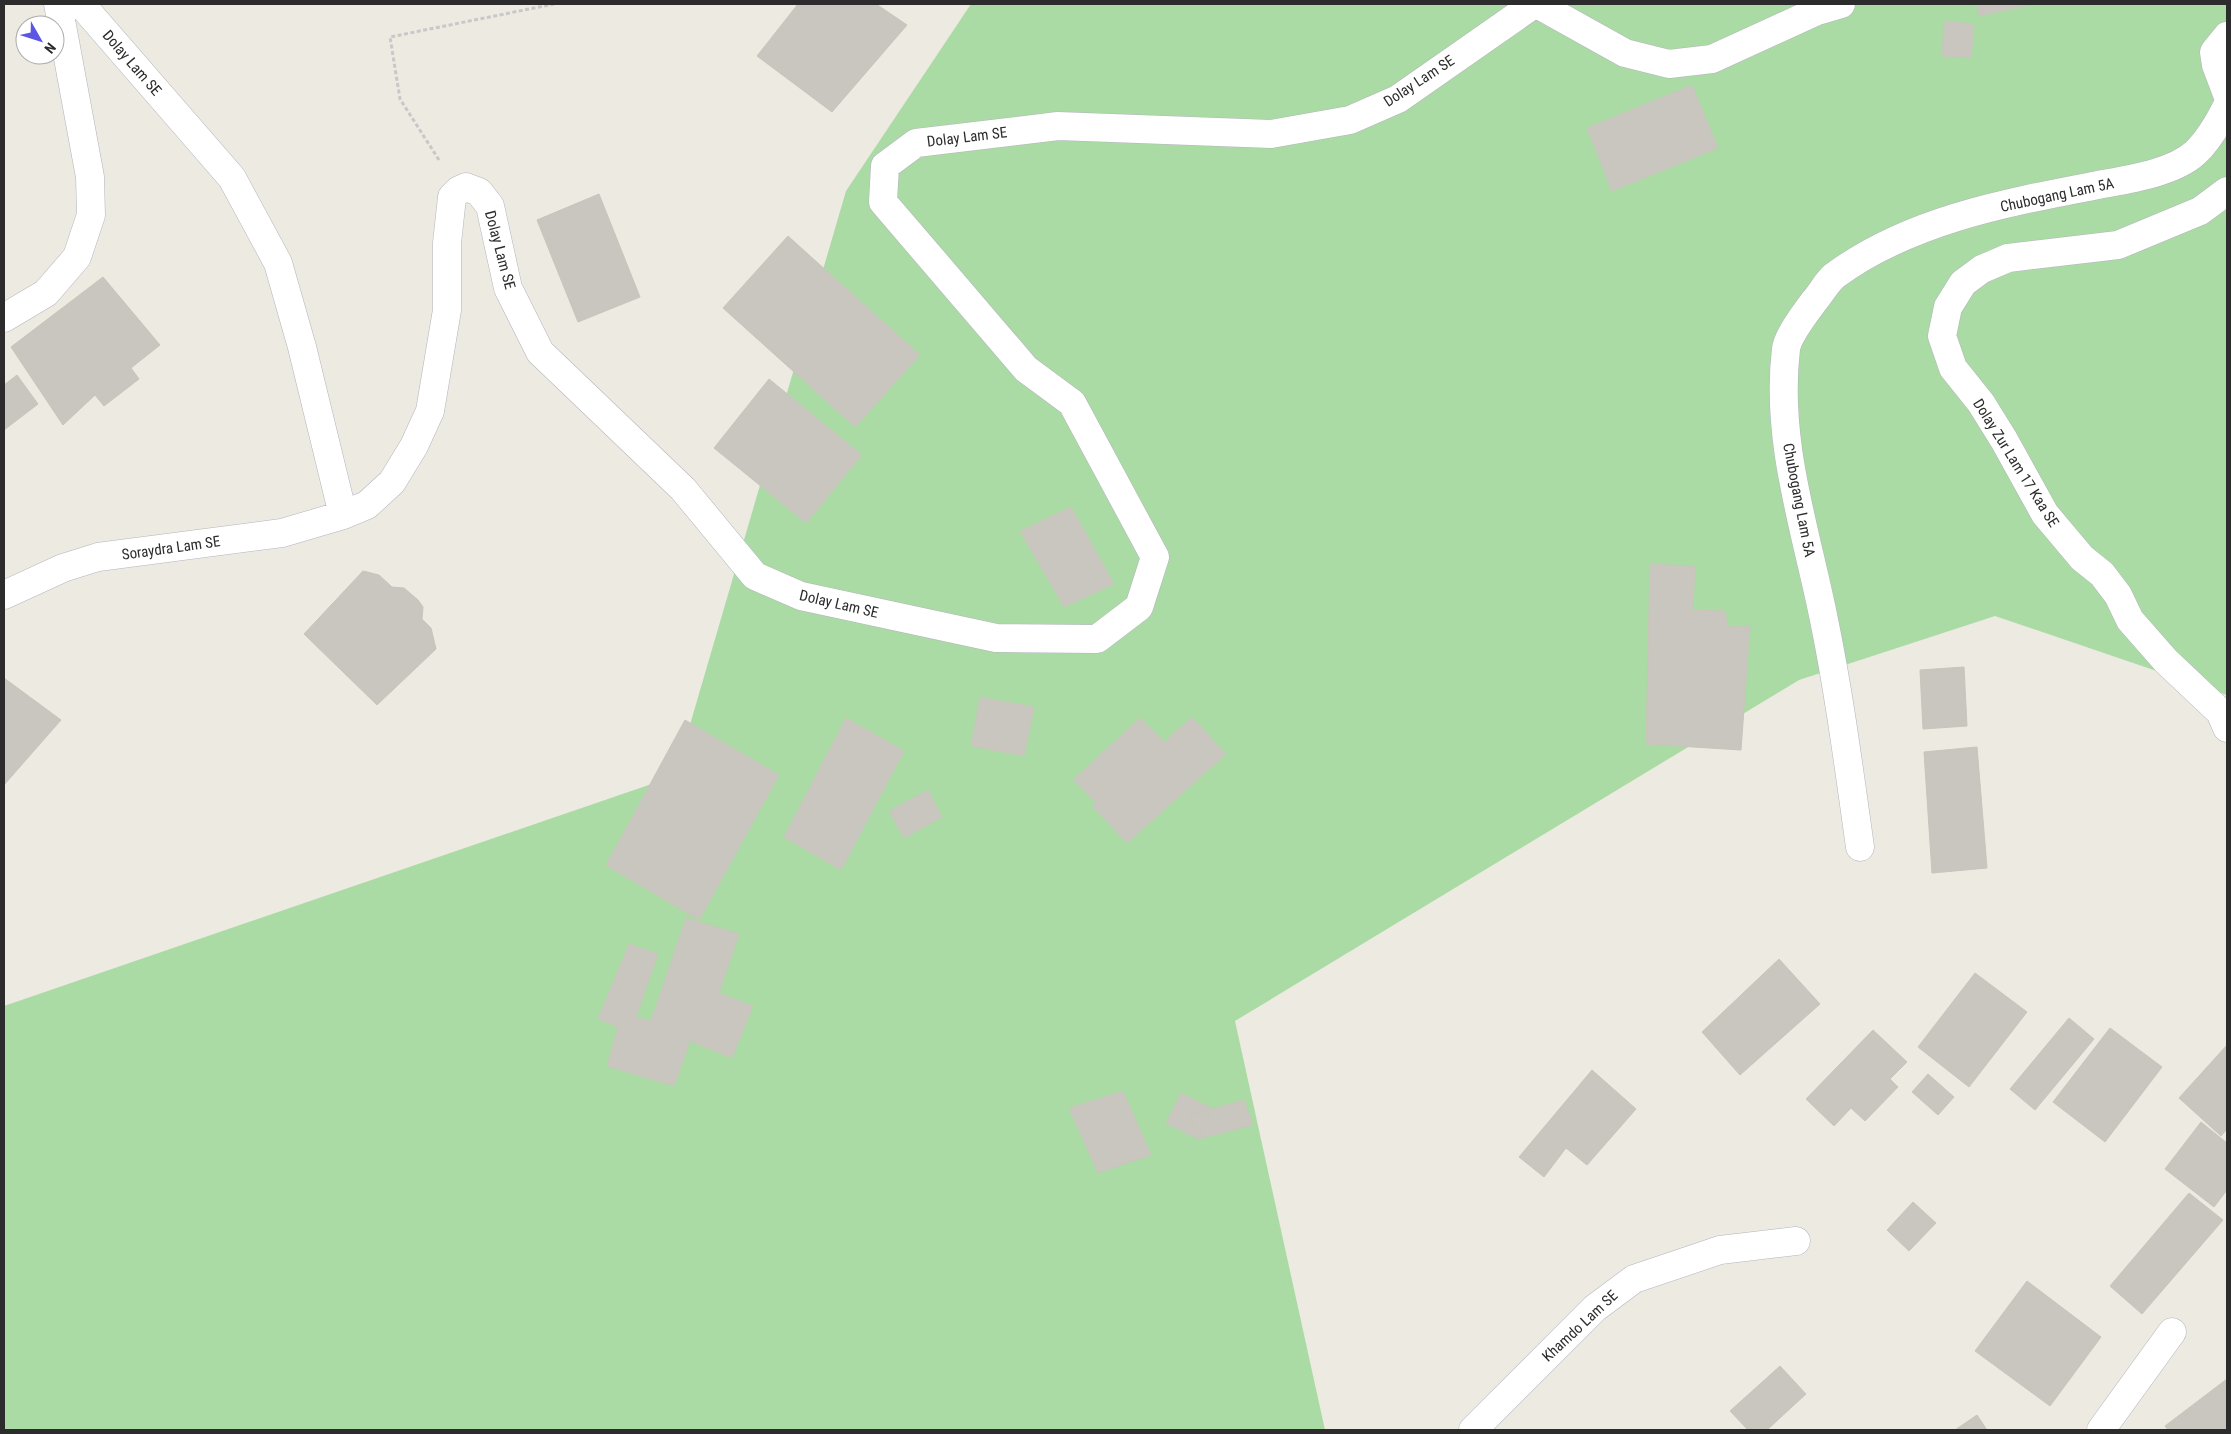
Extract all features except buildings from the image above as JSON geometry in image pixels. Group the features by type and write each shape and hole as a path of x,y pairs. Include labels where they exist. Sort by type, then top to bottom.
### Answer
{"street":[{"path":"4,318 46,293 77,257 91,215 90,177 58,4"},
{"name":"Dolay Lam SE","path":"81,4 232,178 278,263 302,347 343,515"},
{"name":"Dolay Lam SE","path":"459,190 466,187 479,192 490,206 508,288 540,352 683,489 755,576 801,596 996,638 1097,639 1139,606 1155,557 1072,403 1026,368 883,202 885,166 916,143 1058,126 1271,134 1350,120 1398,99 1535,4 1625,53 1669,64 1712,59 1817,11 1841,4"},
{"path":"2227,36 2214,52 2216,64 2227,94"},
{"name":"Chubogang Lam 5A","path":"1860,847 1840,699 1786,447 1784,378 1786,345 1806,312 1832,278 1885,246 1945,220 2053,194 2127,180 2170,167 2195,153 2218,125 2227,106"},
{"path":"343,515 367,505 392,482 414,446 430,411 447,310 449,219 452,197 459,190"},
{"name":"Dolay Zur Lam 17 Kaa SE","path":"2227,191 2200,211 2118,245 2008,258 1982,269 1963,283 1948,307 1942,336 1953,368 1981,403 2000,433 2045,514 2082,558 2102,574 2118,595 2130,620 2166,661 2220,712 2227,728"},
{"name":"Soraydra Lam SE","path":"4,595 63,568 98,557 282,533 343,515"},
{"name":"Khamdo Lam SE","path":"1473,1430 1596,1308 1634,1278 1720,1250 1796,1240"},
{"path":"2101,1430 2172,1332"}],"path":[{"path":"459,190 400,100 390,37 554,4"}],"green space":[{"path":"971,4 2227,4 2227,695 1995,616 1799,680 1235,1021 1325,1430 4,1430 4,1006 675,776 846,191"}]}
